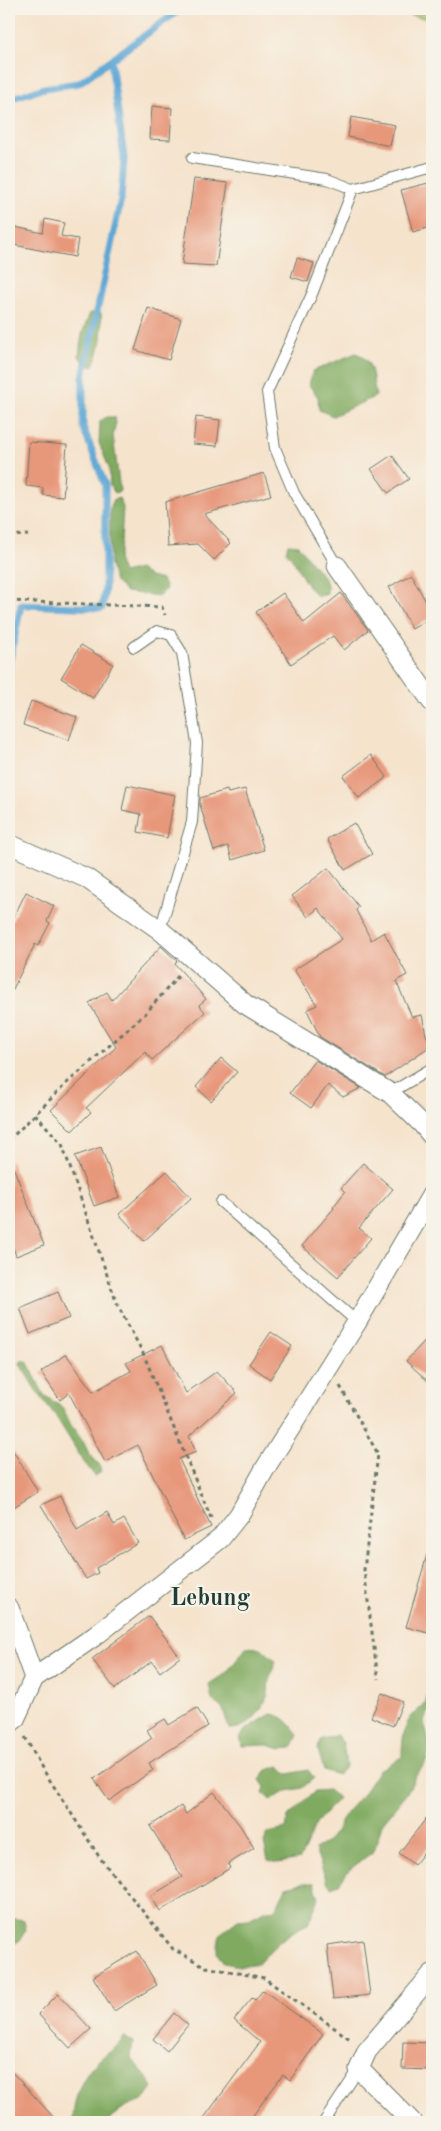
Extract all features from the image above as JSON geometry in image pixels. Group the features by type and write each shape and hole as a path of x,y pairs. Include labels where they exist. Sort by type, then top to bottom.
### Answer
{"street":[{"path":"337,566 432,702"},
{"path":"9,844 86,878 160,930 245,1004 390,1094 432,1136"},
{"path":"12,1721 34,1678 95,1636 220,1539 239,1515 266,1467 357,1322 432,1194"},
{"path":"9,1608 34,1678"},
{"path":"412,2122 359,2069 367,2051 432,1974"}],"lane":[{"path":"192,158 327,179 353,189 432,167"},
{"path":"337,566 294,493 275,448 267,392 312,294 353,189"},
{"path":"134,647 157,631 170,635 182,653 198,743 192,822 160,930"},
{"path":"390,1094 432,1068"},
{"path":"222,1202 357,1322"},
{"path":"324,2122 359,2069"}],"path":[{"path":"9,536 28,535"},
{"path":"9,600 162,607 170,635"},
{"path":"9,1140 67,1083 145,1014 193,959"},
{"path":"35,1114 62,1144 117,1304 143,1353 220,1539"},
{"path":"328,1369 348,1396 378,1454 364,1570 378,1679"},
{"path":"12,1721 100,1858 173,1949 206,1967 264,1978 367,2051"}],"green space":[{"path":"369,9 432,9 432,20 389,10"},
{"path":"90,313 101,313 102,319 100,347 93,366 85,365 79,356 82,334"},
{"path":"356,353 367,360 370,365 376,396 333,416 319,410 318,397 309,385 313,371"},
{"path":"107,417 115,417 116,423 113,435 120,491 115,493 110,486 109,468 99,443 100,421"},
{"path":"119,498 123,507 118,559 123,573 139,569 150,577 162,580 166,589 159,596 126,592 115,582 110,565 110,510 113,500"},
{"path":"288,544 298,545 325,579 327,593 318,596 308,586 286,551"},
{"path":"21,1361 27,1361 44,1395 63,1408 89,1454 99,1464 101,1472 95,1476 84,1462 55,1415 35,1389 20,1364"},
{"path":"247,1647 261,1648 276,1661 269,1680 267,1697 260,1711 241,1727 229,1729 223,1709 212,1700 209,1684 226,1673"},
{"path":"432,1690 432,1710 426,1716 424,1722 430,1746 426,1762 415,1777 407,1793 382,1824 374,1851 349,1870 339,1884 331,1887 327,1882 315,1849 326,1843 337,1830 346,1813 363,1794 379,1770 402,1757 403,1740 407,1724 426,1701 428,1693"},
{"path":"271,1714 280,1716 287,1721 298,1735 292,1748 281,1749 267,1745 242,1746 240,1737 245,1730"},
{"path":"337,1735 343,1743 346,1766 338,1775 324,1770 318,1750 320,1740"},
{"path":"279,1766 288,1774 308,1770 314,1778 302,1788 287,1791 270,1800 263,1793 265,1787 260,1780 267,1770"},
{"path":"329,1790 338,1798 317,1822 300,1859 278,1863 268,1860 264,1843 268,1833 286,1829 288,1817 315,1791"},
{"path":"302,1883 314,1883 319,1898 308,1924 281,1940 259,1963 239,1966 224,1963 217,1952 220,1934 238,1920 249,1919 264,1911 276,1909 286,1887"},
{"path":"9,1918 24,1920 26,1930 19,1941 9,1946"},
{"path":"124,2037 133,2042 131,2059 153,2087 144,2100 124,2108 108,2122 73,2122 74,2106 85,2077 95,2064 117,2046"}],"building":[{"path":"152,106 172,108 170,140 150,139"},
{"path":"351,117 395,125 390,146 348,137"},
{"path":"194,179 228,183 216,266 182,264"},
{"path":"432,182 432,227 413,232 401,190"},
{"path":"45,219 64,223 61,236 78,239 75,257 9,244 10,226 43,233"},
{"path":"297,258 314,263 308,282 291,277"},
{"path":"148,308 181,319 169,360 135,350"},
{"path":"196,417 220,420 217,446 193,444"},
{"path":"29,442 67,445 63,497 43,495 43,488 26,486"},
{"path":"392,455 409,479 388,493 371,469"},
{"path":"264,473 271,495 204,514 231,543 214,560 198,544 168,546 165,502"},
{"path":"411,574 432,613 432,617 412,629 389,587"},
{"path":"283,593 304,623 341,593 368,630 344,650 333,636 291,664 256,612"},
{"path":"81,645 113,664 93,698 61,678"},
{"path":"31,701 77,717 69,740 23,725"},
{"path":"371,755 387,777 359,798 343,776"},
{"path":"127,785 175,795 167,838 138,832 141,814 122,810"},
{"path":"245,789 264,850 232,860 228,846 214,851 200,805 200,798 227,790 228,793"},
{"path":"354,823 372,854 345,870 327,839"},
{"path":"328,868 359,907 356,910 371,940 384,932 407,975 396,981 412,1017 422,1015 426,1035 432,1045 385,1077 320,1037 307,1010 317,1005 294,970 342,939 318,908 308,917 292,896"},
{"path":"26,892 54,906 47,921 50,923 38,946 35,944 9,997 9,927"},
{"path":"161,946 177,961 175,964 206,999 199,1005 205,1012 152,1060 145,1052 86,1108 91,1112 72,1131 51,1110 116,1047 89,1003 107,992 112,1000"},
{"path":"221,1058 237,1072 211,1101 196,1087"},
{"path":"315,1060 361,1088 343,1097 328,1085 311,1108 290,1093"},
{"path":"101,1147 119,1197 94,1206 75,1156"},
{"path":"10,1159 44,1245 16,1256 9,1236"},
{"path":"363,1163 393,1189 359,1228 371,1238 338,1277 302,1246 334,1208 345,1192 341,1188"},
{"path":"167,1171 191,1198 144,1241 119,1214"},
{"path":"58,1292 69,1318 30,1334 20,1308"},
{"path":"271,1332 292,1346 270,1379 249,1364"},
{"path":"432,1333 432,1385 406,1361"},
{"path":"162,1345 186,1393 217,1371 237,1393 189,1436 196,1452 179,1459 211,1527 184,1540 138,1445 105,1462 69,1393 60,1400 41,1372 66,1354 93,1392 131,1371 126,1363"},
{"path":"9,1444 38,1492 9,1510"},
{"path":"60,1496 77,1530 107,1512 114,1525 124,1519 138,1543 96,1568 98,1573 86,1579 41,1505"},
{"path":"427,1555 432,1555 432,1634 406,1627"},
{"path":"149,1616 180,1657 160,1672 152,1661 115,1689 92,1659"},
{"path":"382,1693 403,1702 393,1726 371,1717"},
{"path":"197,1708 208,1726 149,1763 153,1770 109,1801 94,1779 152,1738 147,1730 165,1719 169,1725"},
{"path":"214,1792 241,1827 254,1848 228,1864 230,1868 160,1911 151,1896 182,1877 150,1826 181,1806 186,1814"},
{"path":"432,1811 432,1843 414,1865 399,1853"},
{"path":"363,1940 370,1995 333,1999 327,1945"},
{"path":"137,1951 157,1985 114,2011 93,1977"},
{"path":"263,1990 323,2034 290,2080 283,2075 248,2122 201,2122 260,2042 234,2020 252,1998 255,2000"},
{"path":"58,1994 91,2029 70,2048 38,2014"},
{"path":"174,2013 188,2025 167,2051 153,2039"},
{"path":"403,2042 432,2043 432,2070 402,2069"},
{"path":"9,2069 58,2122 9,2122"}],"waterway":[{"path":"9,99 44,88 79,83 181,9"},
{"path":"9,664 21,605 102,608 105,588 105,485 83,427 83,377 121,199 124,158 111,61"}],"district":[{"name":"Lebung","path":"210,1597"}]}
